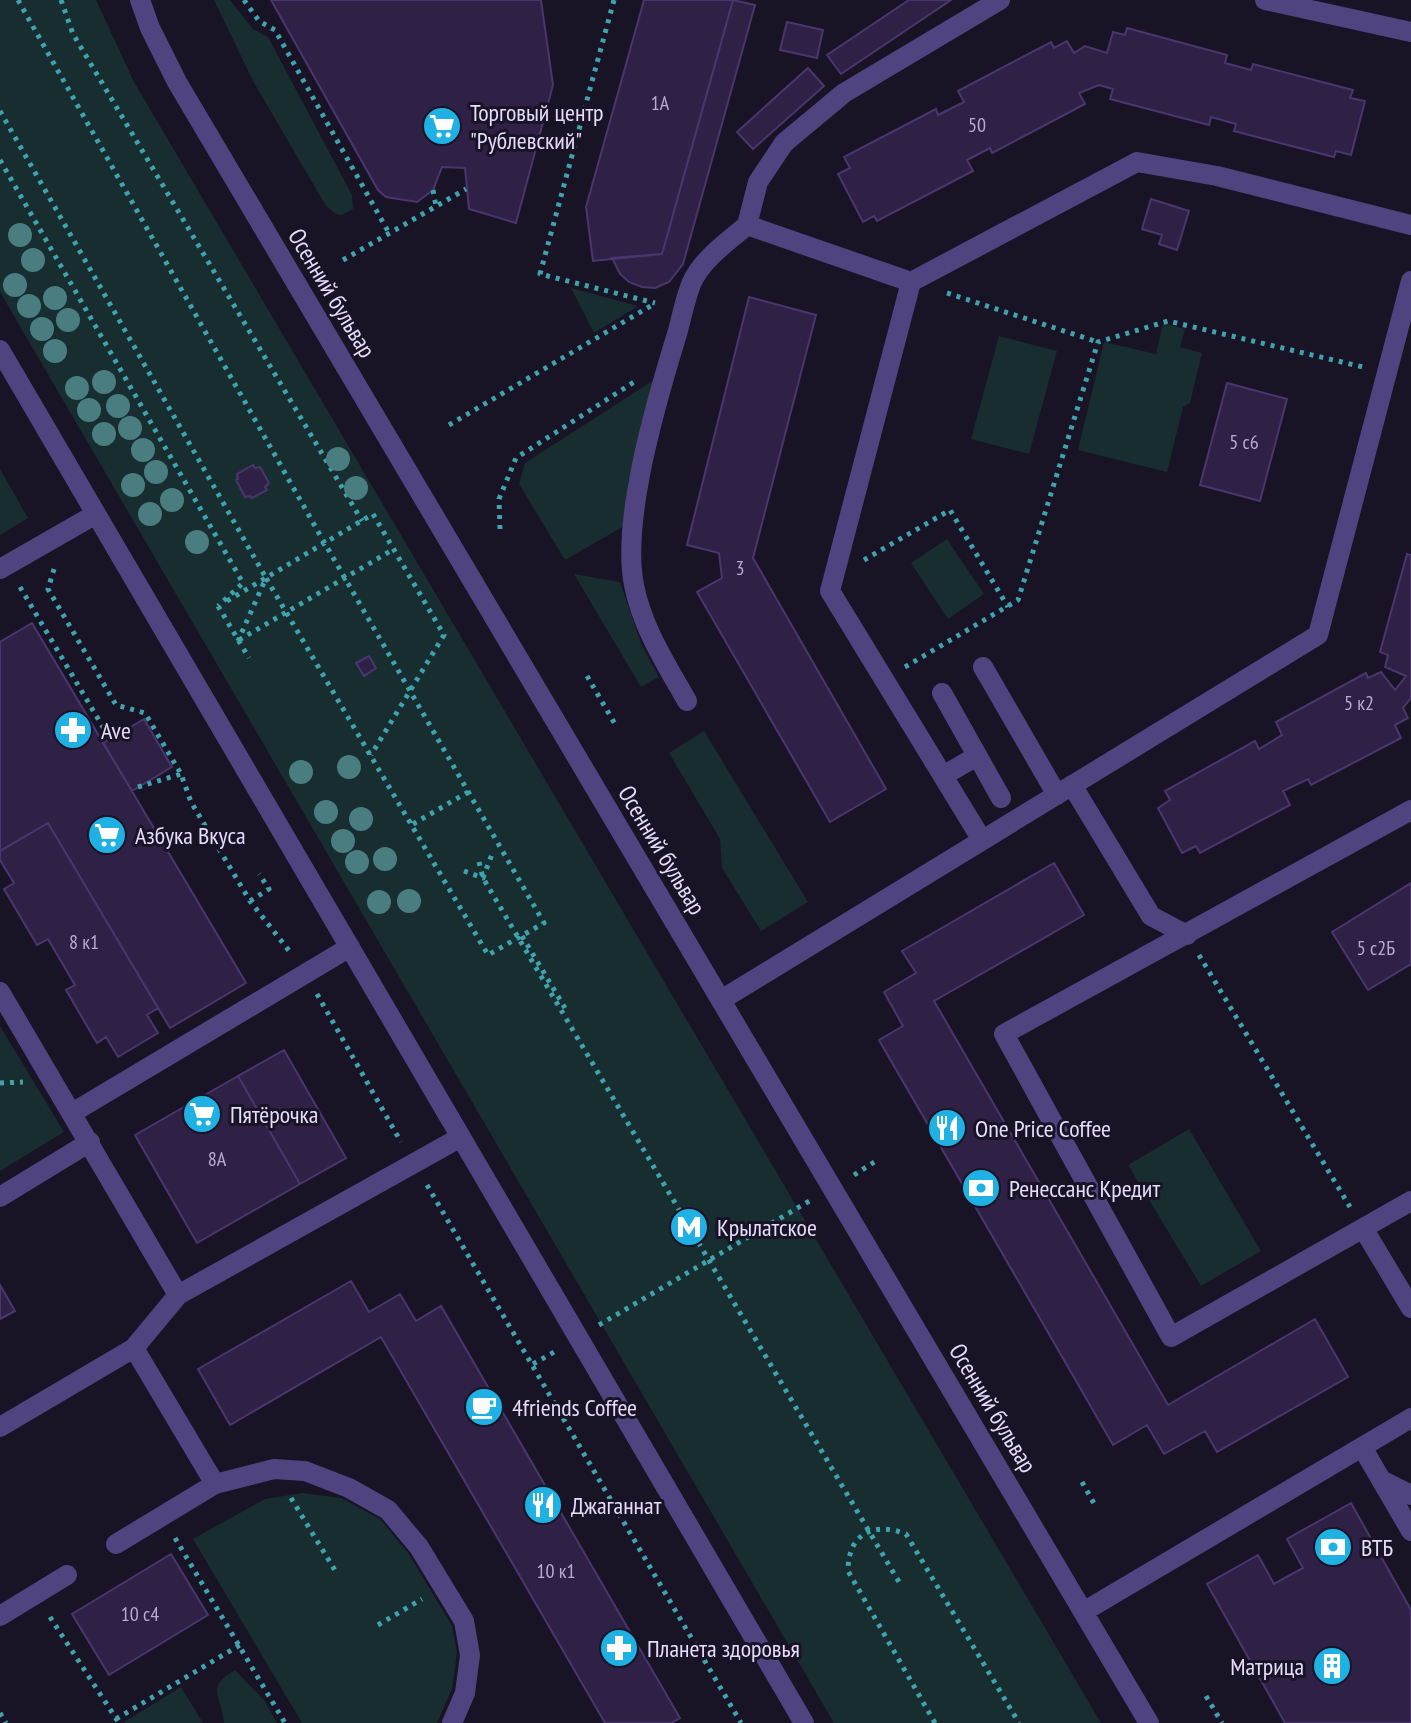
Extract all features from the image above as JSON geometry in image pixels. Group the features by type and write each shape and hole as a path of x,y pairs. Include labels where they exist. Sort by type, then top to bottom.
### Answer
{"street":[{"name":"Осенний бульвар","path":"140,0 150,28 177,82 1149,1723"},
{"path":"687,701 649,634 634,584 632,540 638,486 669,360 693,280 709,258 747,225 758,182 784,143 844,93 1000,0"},
{"path":"1265,0 1411,32"},
{"path":"747,225 911,282 1137,162 1217,176 1411,225"},
{"path":"721,1000 1318,635 1387,372 1406,324 1411,281"},
{"path":"911,282 830,591 982,840"},
{"path":"0,350 804,1723"},
{"path":"0,569 96,514"},
{"path":"983,667 1151,916 1187,935"},
{"path":"942,693 1001,798"},
{"path":"943,776 977,756"},
{"path":"1411,810 1004,1034 1171,1337 1411,1201"},
{"path":"72,1113 350,947"},
{"path":"0,992 178,1295"},
{"path":"0,1427 134,1348 178,1295 461,1137"},
{"path":"0,1197 90,1142"},
{"path":"1363,1228 1411,1308"},
{"path":"134,1348 215,1484"},
{"path":"1083,1612 1411,1418"},
{"path":"1362,1447 1411,1531"},
{"path":"116,1544 215,1484 274,1469 305,1471 349,1488 388,1510 419,1547 464,1621 470,1655 465,1693 452,1723"},
{"path":"1381,1480 1411,1495"},
{"path":"0,1616 67,1575"}],"path":[{"path":"0,111 266,578 488,955 544,923 18,0"},
{"path":"61,0 73,34 362,521"},
{"path":"244,0 259,21 275,30 389,233"},
{"path":"614,0 540,274 655,303"},
{"path":"0,160 243,583 218,606"},
{"path":"343,260 466,189"},
{"path":"433,190 436,206"},
{"path":"449,425 693,280"},
{"path":"937,290 1098,342 1168,321 1387,372"},
{"path":"884,679 1018,600 1098,342"},
{"path":"500,529 499,499 516,458 669,360"},
{"path":"834,577 950,510 1008,607"},
{"path":"218,606 373,514 444,635 371,755"},
{"path":"238,641 394,549"},
{"path":"46,567 57,560"},
{"path":"238,641 266,578"},
{"path":"24,580 18,584 110,739"},
{"path":"218,606 249,658"},
{"path":"587,676 615,724"},
{"path":"138,787 181,774"},
{"path":"413,824 470,791"},
{"path":"483,878 492,854"},
{"path":"479,862 483,878 899,1582"},
{"path":"464,871 483,878"},
{"path":"250,901 269,889 259,874"},
{"path":"1187,935 1363,1228"},
{"path":"522,936 871,1530"},
{"path":"741,1723 533,1364 876,1161"},
{"path":"274,1469 336,1572"},
{"path":"1082,1482 1096,1507"},
{"path":"162,1517 285,1723"},
{"path":"935,1723 848,1571 848,1557 855,1541 871,1530 890,1528 906,1534 1019,1723"},
{"path":"378,1625 443,1587"},
{"path":"35,1594 118,1721 240,1645"},
{"path":"1206,1696 1222,1723"},
{"path":"0,1713 6,1723"}],"green space":[{"path":"0,0 96,0 134,82 1101,1723 834,1723 0,292"},
{"path":"214,0 230,0 253,29 268,37 352,195 353,209 342,215 326,206 253,81"},
{"path":"571,288 638,306 594,333"},
{"path":"1163,323 1185,329 1180,347 1202,353 1190,403 1183,407 1167,472 1078,450 1104,342 1156,354"},
{"path":"999,336 1057,351 1029,454 971,439"},
{"path":"654,380 628,482 624,526 565,560 519,484 525,463"},
{"path":"0,469 28,518 0,535"},
{"path":"947,539 984,594 948,619 911,563"},
{"path":"574,574 620,582 642,646 659,677 641,687"},
{"path":"704,731 808,902 761,931 722,868 720,839 669,753"},
{"path":"0,1026 64,1132 0,1171"},
{"path":"1189,1129 1261,1251 1201,1286 1128,1165"},
{"path":"302,1493 341,1498 380,1519 409,1554 452,1626 457,1653 452,1689 437,1723 302,1723 193,1539 265,1499"},
{"path":"235,1670 265,1701 277,1723 224,1723 217,1688"},
{"path":"181,1687 203,1723 124,1722"}],"building":[{"name":"Торговый центр \"Рублевский\"","path":"271,0 541,0 553,85 516,223 469,209 465,168 442,167 433,190 417,202 386,197 378,190"},
{"path":"644,0 733,0 662,254 593,261 586,207"},
{"path":"733,0 755,5 683,264 669,282 655,288 642,287 620,274 612,258 662,254"},
{"path":"909,0 951,0 841,74 827,55"},
{"path":"787,22 823,30 817,58 780,50"},
{"path":"1127,28 1227,55 1225,63 1251,70 1253,64 1353,90 1350,98 1365,101 1351,155 1336,151 1334,157 1234,131 1236,124 1211,117 1209,125 1110,99 1113,89 1099,85 1079,93 1085,104 992,153 990,148 967,160 973,171 877,221 874,216 863,222 838,174 850,168 844,157 936,109 938,115 964,102 958,91 1051,42 1054,48 1067,41 1074,53 1085,46 1107,53 1113,32 1125,35"},
{"path":"808,68 824,86 753,149 737,132"},
{"path":"1151,199 1189,211 1177,250 1159,244 1162,235 1142,229"},
{"path":"749,297 816,315 753,558 886,789 830,822 697,592 722,578 719,553 687,545"},
{"path":"1227,383 1287,399 1260,501 1200,485"},
{"path":"253,465 260,467 269,483 265,487 267,490 252,498 245,497 236,480 237,474"},
{"path":"1407,554 1411,555 1411,698 1403,708 1408,718 1395,725 1401,738 1311,785 1308,779 1283,791 1290,805 1200,853 1196,846 1182,853 1158,808 1170,800 1165,791 1255,741 1259,749 1282,735 1276,722 1366,673 1368,678 1381,672 1395,690 1406,676 1385,667 1388,655 1380,652"},
{"name":"Азбука Вкуса","path":"32,623 246,983 170,1028 48,823 0,851 0,642"},
{"path":"369,656 376,668 364,676 356,663"},
{"path":"144,719 172,767 132,791 103,743"},
{"path":"48,823 158,1008 147,1015 158,1033 118,1057 106,1037 97,1043 66,990 75,985 48,939 37,945 4,889 14,883 0,860 0,851"},
{"path":"1054,863 1084,915 934,1001 1168,1405 1315,1319 1348,1377 1217,1452 1205,1431 1164,1454 1147,1425 1113,1445 879,1040 903,1026 884,992 916,973 902,951"},
{"path":"1411,883 1411,964 1368,990 1332,932"},
{"path":"284,1050 346,1158 300,1184 238,1076"},
{"path":"238,1076 300,1184 197,1243 135,1135"},
{"path":"351,1281 369,1312 400,1294 416,1321 441,1306 680,1718 671,1723 605,1723 381,1337 230,1425 198,1369"},
{"path":"0,1285 15,1311 0,1319"},
{"name":"Матрица","path":"1351,1503 1411,1610 1411,1723 1285,1723 1207,1584 1258,1555 1274,1584 1303,1568 1287,1539"},
{"path":"171,1554 208,1615 109,1675 72,1614"}],"place":[{"name":"Торговый центр \"Рублевский\"","path":"442,126"},
{"name":"Ave","path":"73,730"},
{"name":"Азбука Вкуса","path":"107,835"},
{"name":"Пятёрочка","path":"202,1114"},
{"name":"One Price Coffee","path":"947,1128"},
{"name":"Ренессанс Кредит","path":"981,1188"},
{"name":"Крылатское","path":"689,1227"},
{"name":"4friends Coffee","path":"484,1407"},
{"name":"Джаганнат","path":"543,1505"},
{"name":"ВТБ","path":"1333,1547"},
{"name":"Планета здоровья","path":"619,1648"},
{"name":"Матрица","path":"1332,1666"}]}
